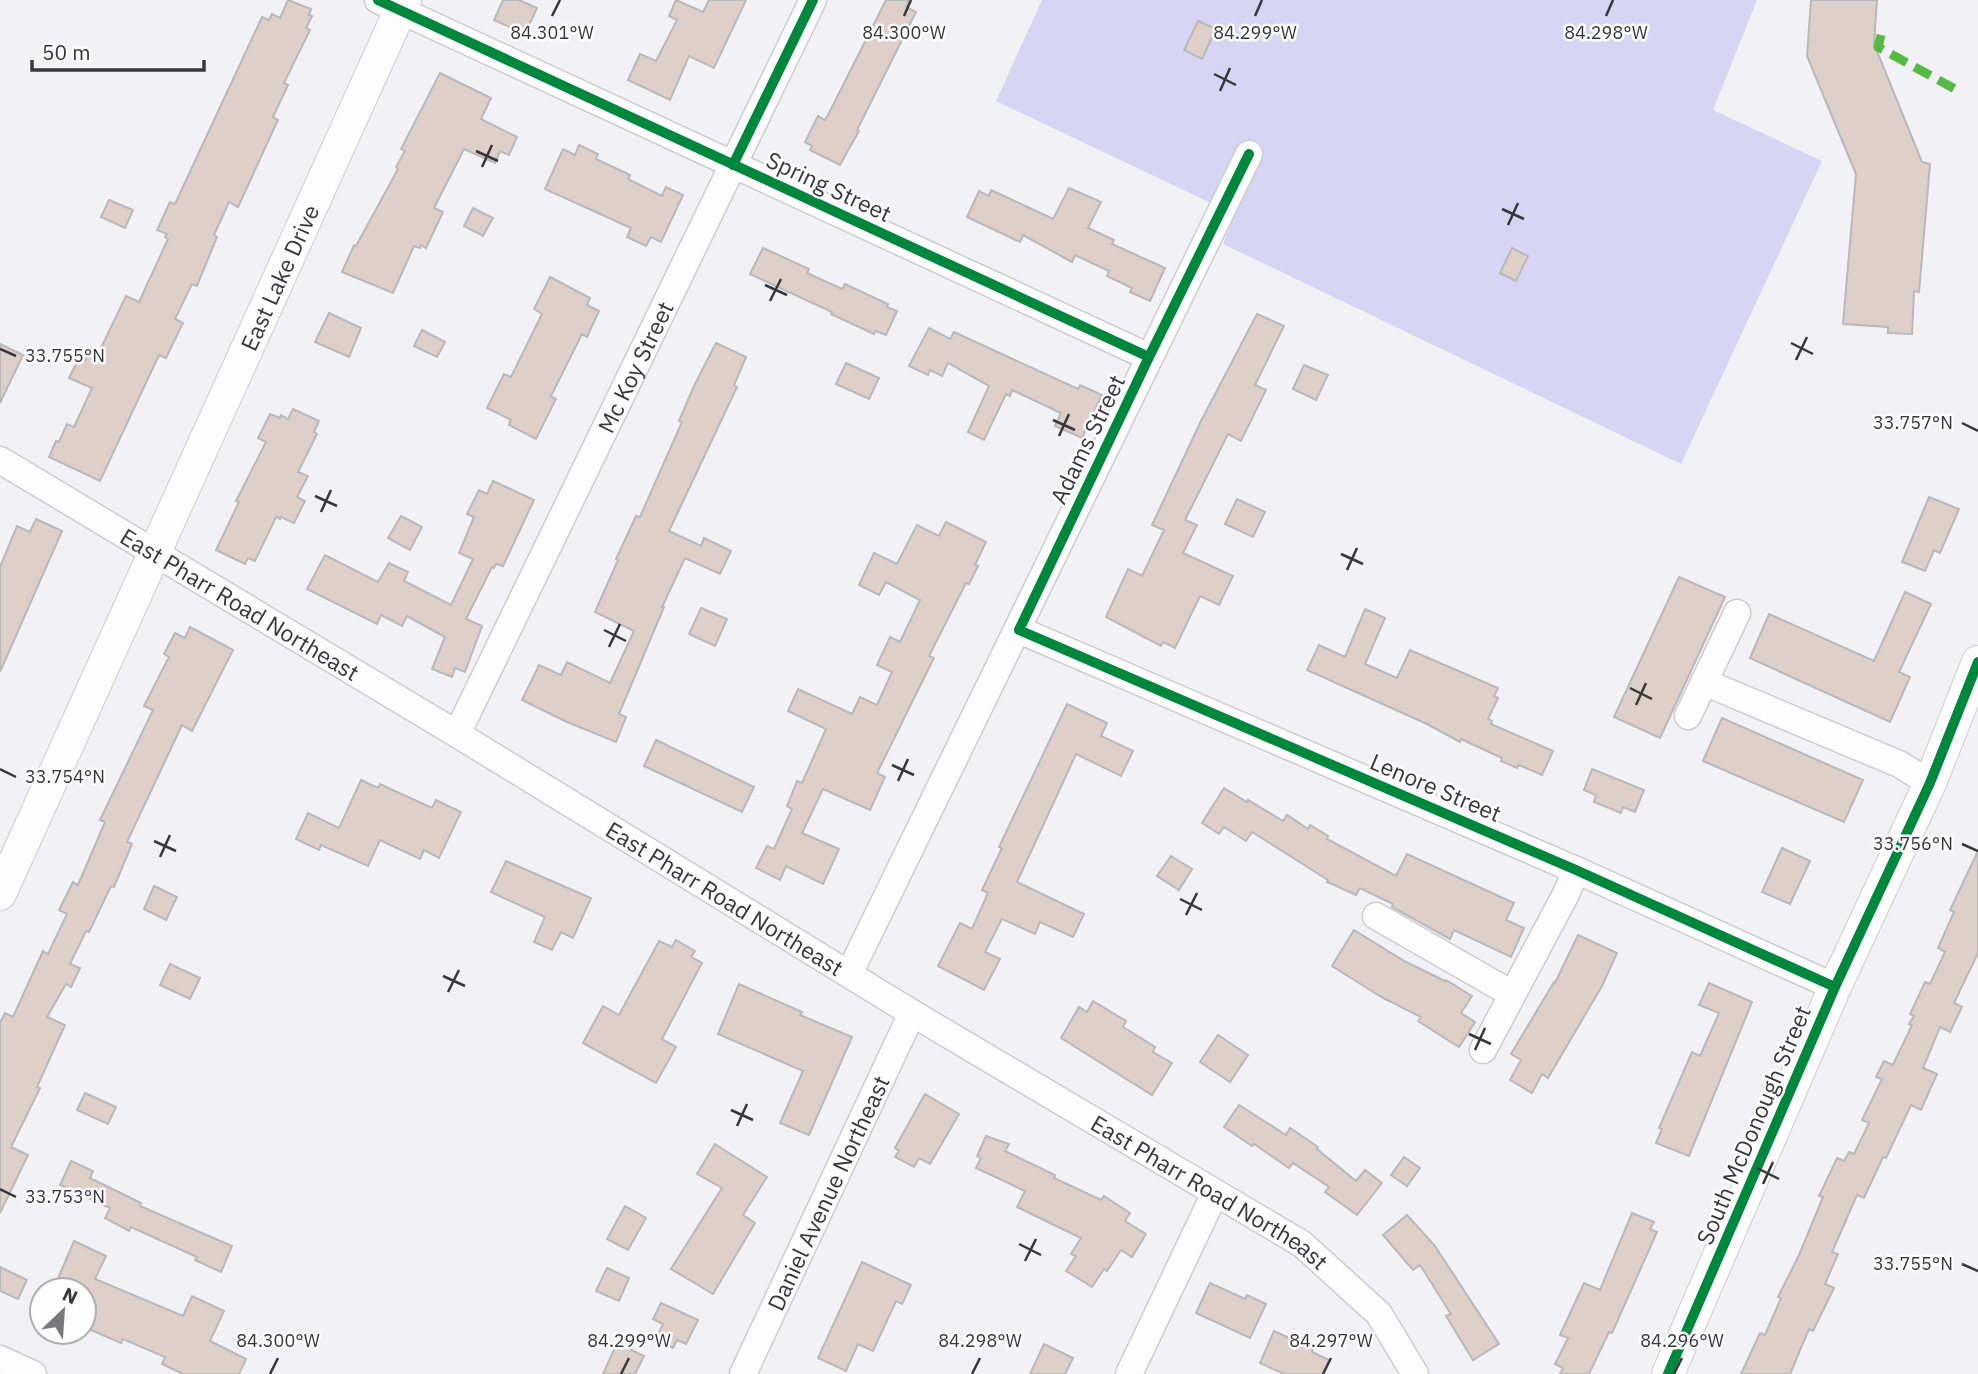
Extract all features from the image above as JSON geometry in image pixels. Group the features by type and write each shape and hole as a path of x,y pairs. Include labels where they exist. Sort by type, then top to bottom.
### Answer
{"street":[{"name":"Mc Koy Street","path":"457,734 813,0"},
{"name":"Spring Street","path":"394,4 733,165 1149,357"},
{"name":"East Lake Drive","path":"0,894 154,554 394,4"},
{"name":"Adams Street","path":"849,974 1249,154"},
{"name":"East Pharr Road Northeast","path":"0,460 457,734 912,1013 1302,1244 1379,1314 1415,1374"},
{"path":"1688,716 1737,613"},
{"name":"Lenore Street","path":"1019,630 1576,870 1835,987"},
{"name":"South McDonough Street","path":"1668,1374 1835,987 1930,783 1978,662"},
{"path":"1704,682 1899,764 1930,783"},
{"path":"1483,1049 1566,894 1576,870"},
{"path":"1376,916 1512,994"},
{"name":"Daniel Avenue Northeast","path":"743,1374 912,1013"},
{"path":"1129,1374 1215,1193"},
{"path":"0,1359 33,1374"}],"shaded area":[{"path":"1042,0 1757,0 1713,110 1822,161 1681,464 1223,244 1234,214 996,101"}],"building":[{"path":"288,0 311,9 309,15 312,16 306,28 310,30 284,83 288,85 273,117 278,120 238,207 229,202 214,235 217,237 197,286 192,284 175,319 183,323 166,358 159,355 100,481 49,457 67,424 74,427 92,388 69,378 79,358 85,361 91,348 99,352 126,296 139,302 168,239 165,237 167,234 157,230 170,202 175,204 262,17 269,20 272,14 280,18"},
{"path":"503,0 519,0 537,8 525,34 494,20"},
{"path":"676,0 703,12 709,0 746,0 714,68 689,56 670,100 628,80 640,54 656,61 677,20 669,16"},
{"path":"886,0 909,0 906,7 916,12 840,165 810,150 812,146 805,142 818,116 825,120 828,115"},
{"path":"1811,0 1877,0 1874,44 1922,162 1930,164 1919,292 1914,291 1912,334 1888,333 1888,327 1843,324 1856,174 1807,56"},
{"path":"1198,21 1216,29 1202,59 1184,50"},
{"path":"440,73 491,98 481,119 517,137 509,155 500,151 495,163 464,149 434,208 443,212 426,248 421,245 420,248 414,246 393,293 342,272 354,245 356,246 398,169 396,167 405,151 401,149"},
{"path":"579,145 598,154 596,159 630,175 628,179 662,196 666,187 683,195 661,242 651,237 646,246 627,237 631,228 545,189 563,149 575,155"},
{"path":"1069,188 1101,202 1088,228 1114,240 1112,244 1165,268 1150,301 1130,292 1132,288 1107,276 1109,271 1075,255 1072,262 1023,235 1020,242 967,217 979,191 989,196 991,190 1053,219"},
{"path":"109,200 133,210 125,228 101,217"},
{"path":"473,208 493,218 483,236 464,226"},
{"path":"763,248 809,269 807,273 842,289 845,284 888,304 887,307 897,311 886,335 875,331 874,334 750,274"},
{"path":"1512,248 1528,256 1516,281 1500,273"},
{"path":"550,277 590,298 587,305 599,311 587,337 582,334 551,396 556,399 536,439 509,425 511,420 487,408 504,374 511,377 542,314 534,309"},
{"path":"329,313 361,328 349,357 315,342"},
{"path":"1257,314 1284,326 1255,385 1266,390 1241,441 1228,434 1185,520 1197,525 1183,553 1233,576 1219,605 1200,596 1175,648 1163,642 1161,646 1106,617 1128,569 1142,576 1164,530 1152,525 1201,421"},
{"path":"929,328 950,339 954,332 1078,389 1080,385 1102,395 1082,438 1055,426 1061,413 1012,390 1010,396 1006,394 984,440 968,432 989,386 948,363 942,376 930,370 928,375 909,366"},
{"path":"422,330 445,342 437,357 414,346"},
{"path":"716,343 746,357 734,385 737,387 669,531 701,546 704,538 731,551 720,574 685,558 619,714 626,717 616,742 522,700 539,665 561,675 567,662 610,683 634,631 595,612 618,560 616,559 636,516 640,517 682,422 679,421 694,386"},
{"path":"0,344 23,355 0,403"},
{"path":"846,363 879,378 869,399 836,384"},
{"path":"1304,365 1328,375 1316,400 1293,389"},
{"path":"293,409 319,421 314,432 317,434 298,472 308,476 297,497 305,501 294,523 276,517 255,561 248,558 245,564 216,550 239,502 236,501 266,442 258,438 270,414 288,419"},
{"path":"493,481 534,500 503,566 496,564 492,567 466,619 482,626 465,672 455,668 452,677 432,669 445,637 407,616 402,626 381,615 377,624 307,589 325,555 378,582 389,563 408,572 404,581 451,605 473,559 459,553 474,517 467,514 479,490 487,494"},
{"path":"1929,497 1959,509 1940,553 1934,550 1925,571 1902,562"},
{"path":"1237,499 1265,512 1253,537 1225,524"},
{"path":"401,516 422,527 410,550 388,538"},
{"path":"36,519 62,531 0,672 0,567 17,526 30,532"},
{"path":"946,522 986,542 975,565 978,566 969,584 966,583 929,656 934,658 877,773 885,777 870,810 823,789 802,833 839,849 823,884 786,866 780,880 756,868 767,846 774,849 792,809 787,806 797,781 802,783 826,729 788,711 798,689 852,714 860,697 877,705 892,672 877,665 890,637 900,642 920,600 886,582 879,595 859,585 874,553 897,564 917,525 939,536"},
{"path":"1679,577 1725,597 1660,738 1614,717"},
{"path":"1905,592 1931,604 1899,672 1910,677 1890,722 1750,658 1769,614 1874,661"},
{"path":"701,608 727,619 715,646 689,634"},
{"path":"1365,609 1385,618 1365,664 1397,678 1410,650 1498,688 1494,696 1498,698 1488,719 1492,721 1491,724 1553,751 1542,775 1501,761 1502,758 1461,739 1460,742 1427,724 1307,670 1319,645 1345,657"},
{"path":"190,627 233,650 192,731 182,725 127,842 132,844 114,887 111,886 70,964 80,968 71,987 66,984 47,1017 65,1025 37,1087 40,1088 11,1147 28,1155 0,1213 0,1023 5,1013 13,1017 43,951 48,954 67,914 59,910 73,882 78,885 105,822 100,820 153,710 144,706 169,657 164,654 175,633 185,638"},
{"path":"1067,704 1107,723 1101,736 1133,751 1121,776 1076,754 1017,882 1084,914 1073,937 1040,922 1035,934 1002,919 985,952 1000,959 984,990 938,966 960,923 972,929 988,893 982,890 1002,848 999,847"},
{"path":"1722,718 1863,780 1844,822 1703,761"},
{"path":"656,740 754,787 742,812 644,766"},
{"path":"1592,769 1644,790 1635,812 1623,807 1621,813 1594,802 1596,795 1584,790"},
{"path":"361,780 378,788 380,784 432,808 436,800 461,812 439,858 424,850 420,859 380,840 368,866 321,845 319,850 296,839 308,813 339,828"},
{"path":"1224,788 1283,821 1287,815 1308,829 1310,825 1328,836 1327,839 1396,876 1407,854 1514,903 1506,920 1524,928 1511,957 1454,930 1450,939 1392,907 1393,904 1360,888 1356,895 1327,882 1328,880 1252,832 1246,841 1224,827 1219,834 1202,823"},
{"path":"1782,848 1810,861 1790,904 1762,892"},
{"path":"1978,851 1978,953 1954,1003 1962,1007 1950,1032 1940,1027 1923,1068 1937,1074 1921,1110 1911,1105 1864,1198 1857,1195 1832,1252 1838,1254 1825,1284 1834,1288 1813,1331 1809,1329 1790,1374 1741,1374 1760,1333 1765,1335 1781,1298 1778,1297 1823,1197 1819,1196 1837,1158 1844,1161 1849,1152 1854,1154 1869,1123 1862,1120 1882,1079 1876,1077 1884,1061 1893,1065 1912,1025 1909,1024 1914,1016 1910,1014 1925,982 1930,984 1945,952 1938,948 1954,912 1950,910"},
{"path":"1171,856 1192,869 1179,890 1157,876"},
{"path":"506,861 591,898 573,938 561,932 552,950 534,942 545,917 491,892"},
{"path":"154,886 177,897 166,920 144,909"},
{"path":"1354,930 1406,962 1446,980 1472,996 1461,1013 1475,1022 1459,1047 1418,1021 1421,1017 1381,997 1332,966"},
{"path":"1578,935 1617,953 1602,986 1548,1078 1542,1074 1532,1093 1510,1080 1521,1060 1511,1054 1555,983"},
{"path":"676,940 695,951 691,957 702,963 662,1039 676,1047 656,1083 583,1043 603,1006 619,1015 659,941 672,947"},
{"path":"170,964 200,978 190,999 160,985"},
{"path":"1709,983 1752,1002 1689,1156 1656,1143 1662,1129 1659,1128 1692,1052 1700,1056 1719,1013 1699,1005"},
{"path":"739,984 802,1012 800,1015 852,1037 809,1135 780,1123 803,1071 718,1034"},
{"path":"1093,1001 1126,1021 1123,1027 1155,1047 1153,1052 1172,1063 1152,1095 1061,1038 1079,1007 1087,1012"},
{"path":"1218,1035 1248,1055 1230,1082 1200,1062"},
{"path":"85,1093 116,1107 108,1124 77,1110"},
{"path":"925,1094 959,1114 930,1164 919,1158 914,1167 895,1157 899,1151 895,1148"},
{"path":"1239,1105 1286,1135 1290,1128 1318,1147 1317,1149 1356,1181 1365,1170 1382,1183 1357,1215 1325,1192 1329,1187 1293,1163 1289,1168 1224,1127"},
{"path":"986,1136 1009,1144 1005,1151 1055,1175 1054,1178 1101,1200 1104,1196 1130,1213 1125,1221 1146,1234 1132,1257 1121,1250 1092,1287 1066,1271 1076,1256 1071,1254 1081,1238 1017,1207 1025,1191 976,1168 981,1158 977,1156"},
{"path":"715,1144 767,1177 743,1215 755,1223 713,1294 671,1269 722,1188 697,1174"},
{"path":"1404,1157 1420,1168 1407,1186 1391,1175"},
{"path":"71,1161 93,1171 90,1178 141,1203 140,1206 232,1246 221,1272 195,1260 197,1257 131,1227 129,1231 105,1218 110,1208 60,1185"},
{"path":"625,1206 646,1218 628,1250 607,1239"},
{"path":"1632,1213 1654,1222 1650,1229 1657,1232 1612,1333 1609,1332 1589,1374 1560,1374 1563,1368 1555,1364 1568,1338 1560,1335 1584,1283 1600,1290"},
{"path":"1407,1215 1435,1246 1499,1344 1473,1360 1446,1316 1451,1314 1420,1265 1413,1270 1383,1235"},
{"path":"74,1241 106,1256 96,1276 59,1276"},
{"path":"862,1262 911,1285 902,1304 896,1301 873,1351 858,1344 846,1371 818,1358"},
{"path":"0,1267 27,1280 18,1299 0,1291"},
{"path":"607,1268 629,1278 619,1301 596,1291"},
{"path":"98,1280 183,1316 192,1296 224,1311 210,1341 246,1359 239,1374 183,1374 162,1364 165,1357 123,1339 121,1343 98,1333"},
{"path":"1210,1283 1245,1299 1247,1295 1266,1304 1250,1338 1196,1313"},
{"path":"661,1303 698,1320 686,1344 677,1340 673,1348 656,1339 663,1324 653,1319"},
{"path":"1274,1331 1313,1349 1312,1352 1329,1360 1323,1374 1284,1374 1260,1363"},
{"path":"617,1343 644,1356 635,1374 603,1374"},
{"path":"1044,1344 1073,1358 1065,1374 1030,1374"}],"marked path":[{"path":"1881,35 1878,47 1955,89"}],"cycle path":[{"path":"378,0 1149,357"},
{"path":"733,165 813,0"},
{"path":"1249,154 1019,630 1576,870 1835,987"},
{"path":"1668,1374 1835,987 1930,783 1978,662"}]}
